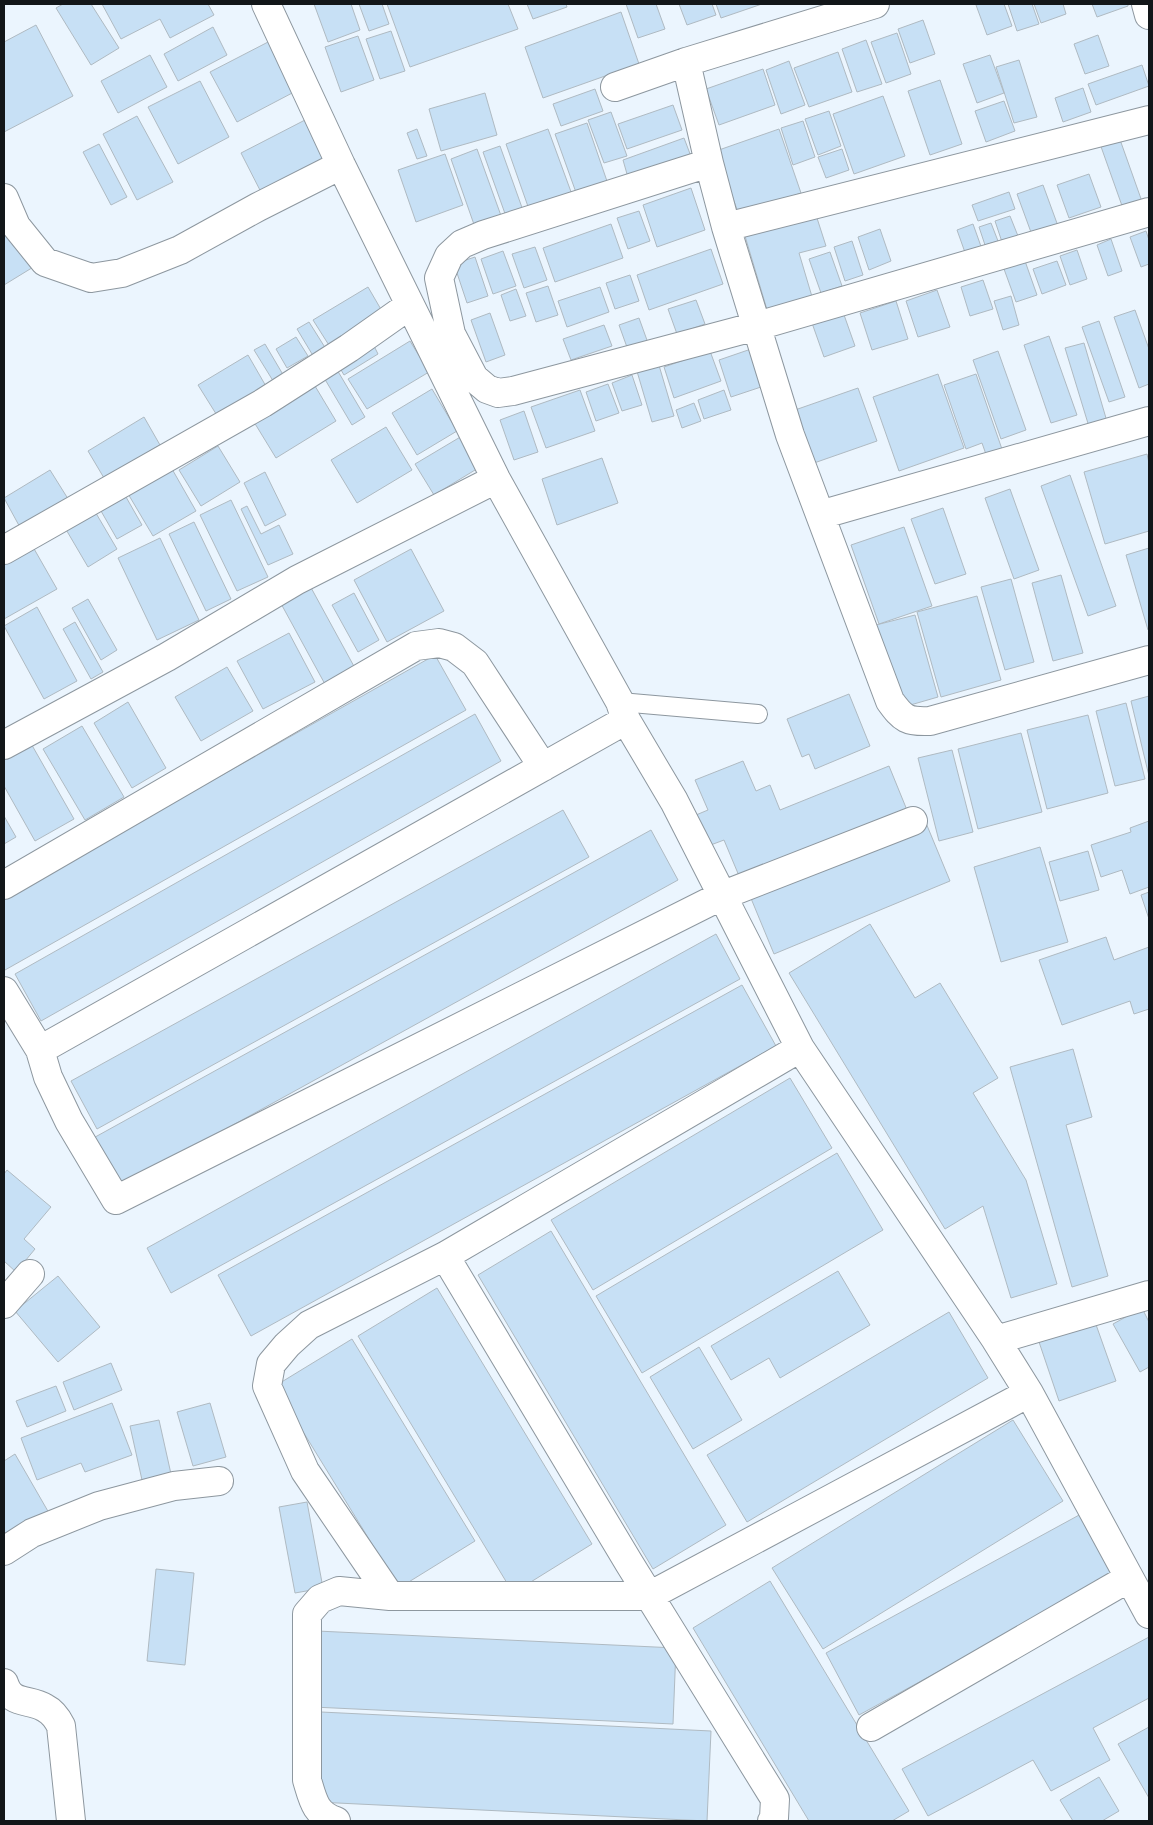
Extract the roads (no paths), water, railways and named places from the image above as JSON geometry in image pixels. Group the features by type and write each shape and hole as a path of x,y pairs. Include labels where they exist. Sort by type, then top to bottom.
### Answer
{"street":[{"path":"266,4 341,165 496,478 623,711 674,800 721,896 800,1048 996,1340 1029,1393 1149,1614"},
{"path":"615,87 686,62 874,4"},
{"path":"1146,4 1149,15"},
{"path":"686,62 726,227 790,435 890,701 900,715 912,722 930,721 1149,660"},
{"path":"726,227 1149,120"},
{"path":"709,163 483,235 462,244 449,256 439,278 451,334 474,378 487,389 498,393 513,391 758,326 1149,212"},
{"path":"4,198 16,226 45,262 91,278 122,273 180,250 258,207 341,165"},
{"path":"4,550 263,403 349,348 410,305"},
{"path":"820,514 1149,421"},
{"path":"4,745 167,656 297,580 496,478"},
{"path":"4,885 416,646 439,643 454,647 475,663 544,767"},
{"path":"40,1050 544,767 623,711"},
{"path":"4,991 40,1050 48,1077 69,1121 116,1200 721,896 913,821"},
{"path":"390,1596 304,1471 267,1386 271,1364 287,1345 309,1326 446,1256 800,1048"},
{"path":"446,1256 649,1596 776,1799 772,1821"},
{"path":"4,1304 30,1274"},
{"path":"996,1340 1149,1295"},
{"path":"336,1821 329,1819 314,1805 308,1780 307,1614 320,1599 339,1590 390,1596 649,1596 1029,1393"},
{"path":"4,1551 32,1533 99,1506 174,1486 218,1481"},
{"path":"871,1727 1129,1578"},
{"path":"4,1683 6,1692 18,1700 45,1708 55,1716 61,1726 71,1821"}],"lane":[{"path":"623,711 758,714"}]}
